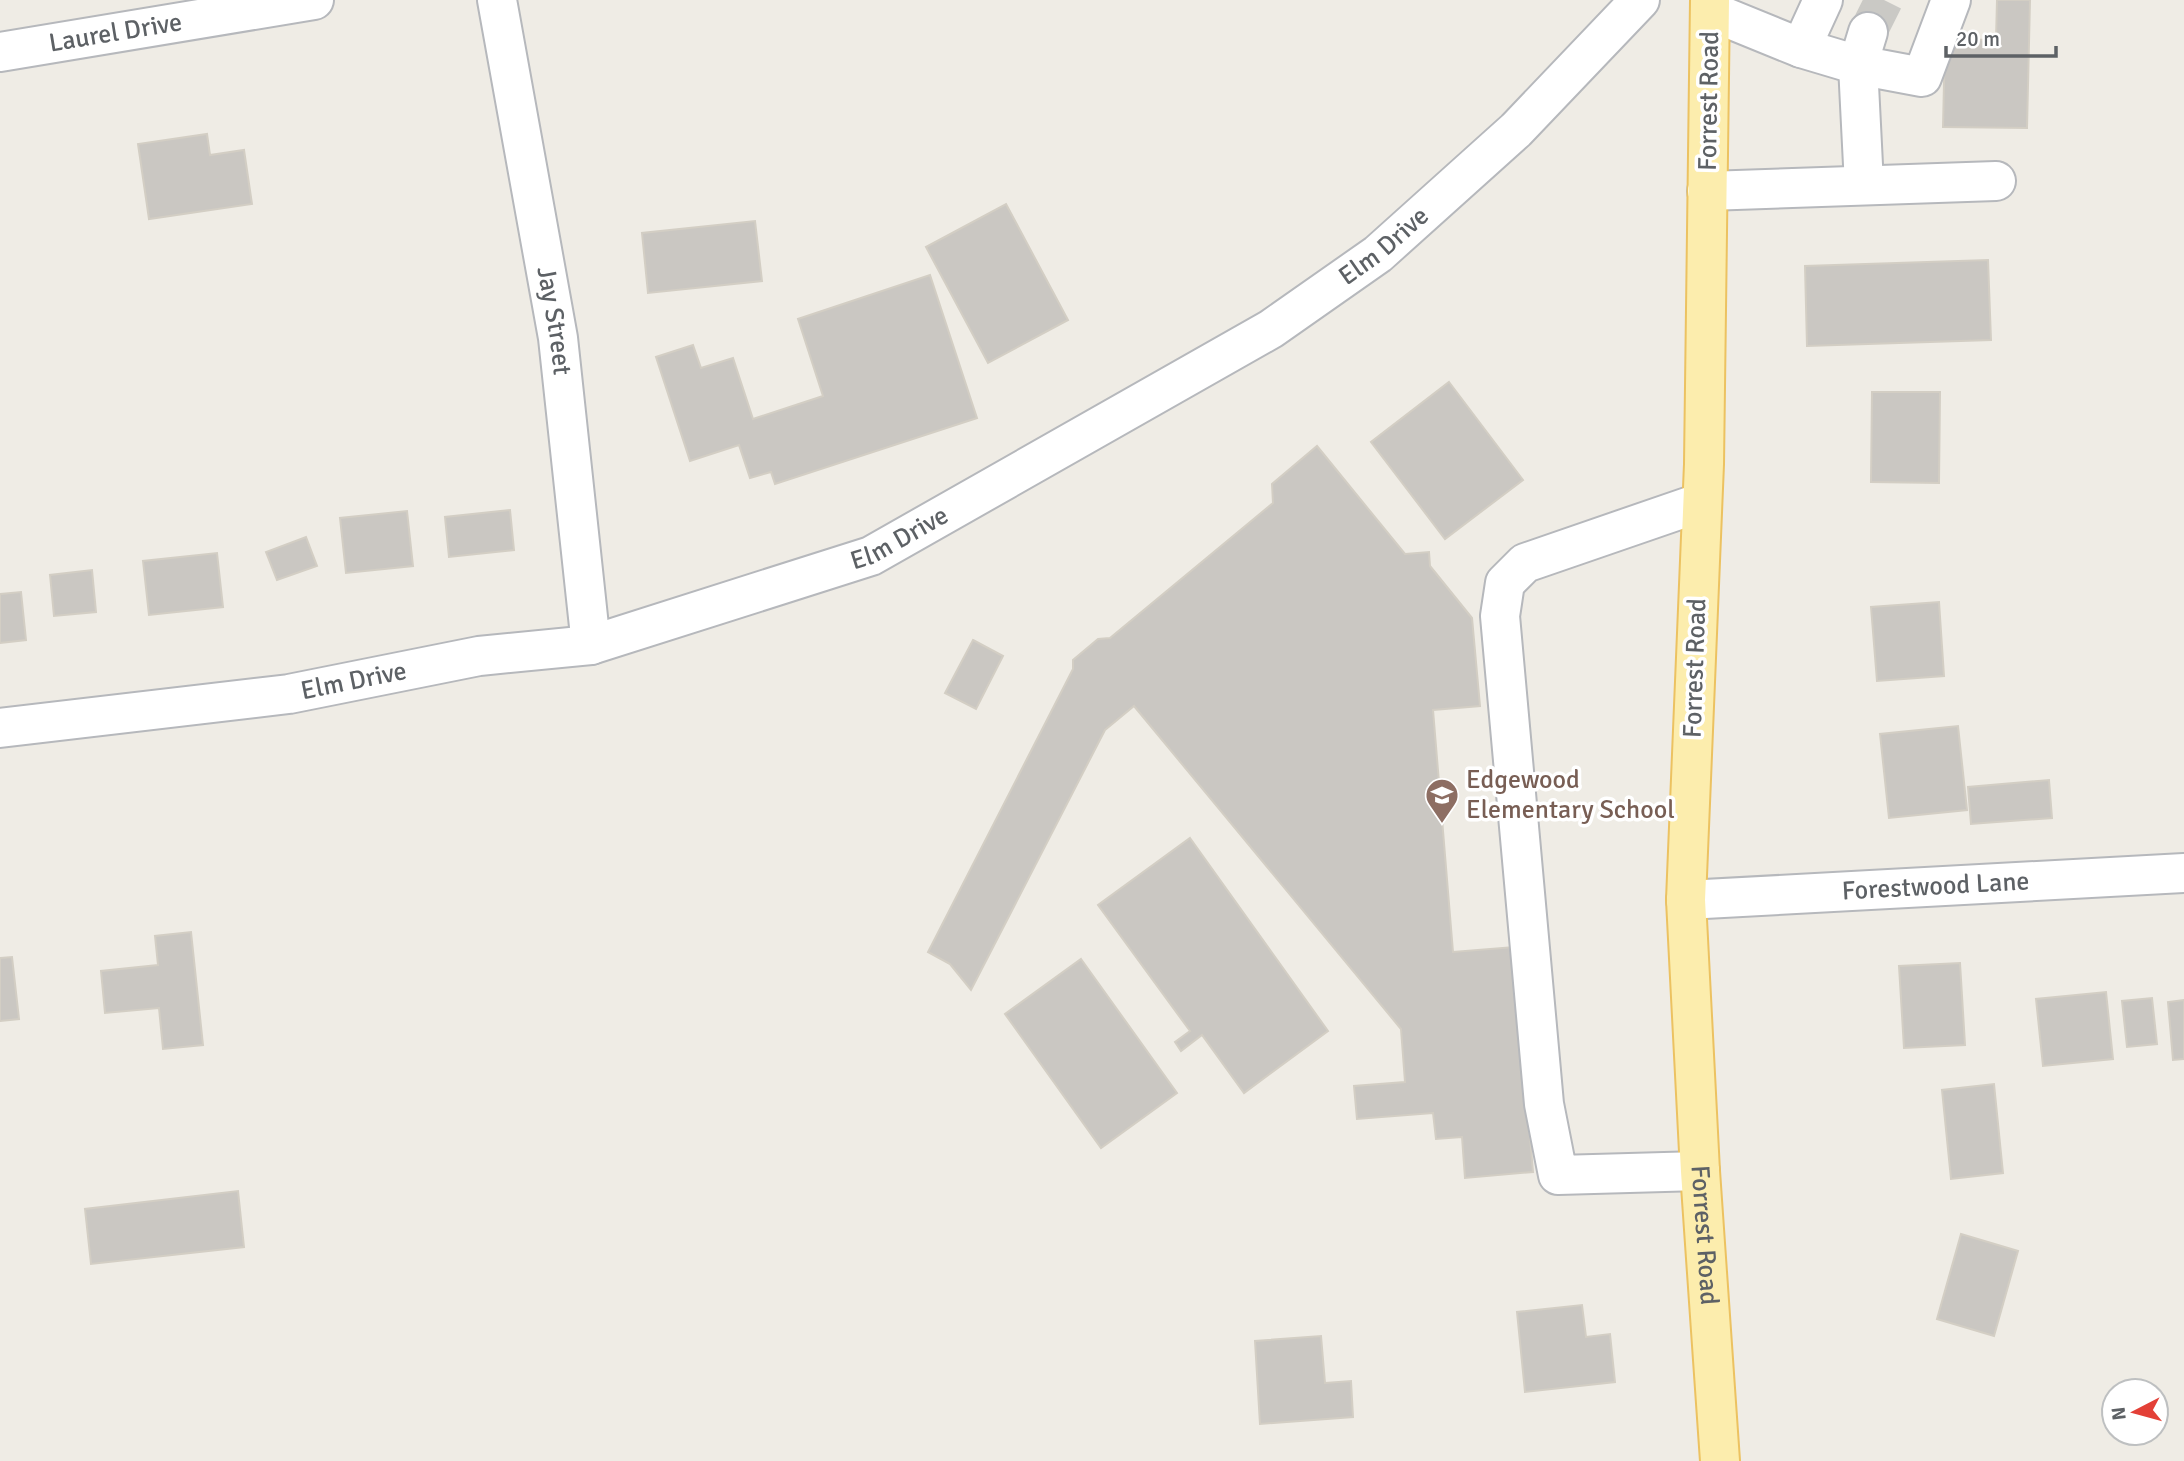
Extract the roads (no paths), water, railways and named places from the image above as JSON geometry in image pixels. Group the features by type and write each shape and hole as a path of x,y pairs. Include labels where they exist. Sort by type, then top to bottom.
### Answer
{"main road":[{"name":"Forrest Road","path":"1710,6 1702,502 1686,900 1700,1171 1720,1461"}],"street":[{"name":"Laurel Drive","path":"0,52 314,0"},
{"name":"Jay Street","path":"496,0 558,338 590,645"},
{"name":"Elm Drive","path":"0,728 289,694 479,656 590,645 871,556 1271,329 1378,254 1516,130 1640,0"},
{"path":"1801,48 1823,0"},
{"path":"1710,6 1801,48 1863,48 1922,77 1951,0"},
{"path":"1863,48 1864,186"},
{"path":"1707,191 1996,181"},
{"path":"1700,1171 1558,1175 1544,1104 1500,616 1505,583 1525,563 1702,502"},
{"name":"Forestwood Lane","path":"1686,900 2184,873"}],"tunnel":[{"path":"1868,32 1884,0"}],"place":[{"name":"Edgewood Elementary School","path":"1442,825"}]}
